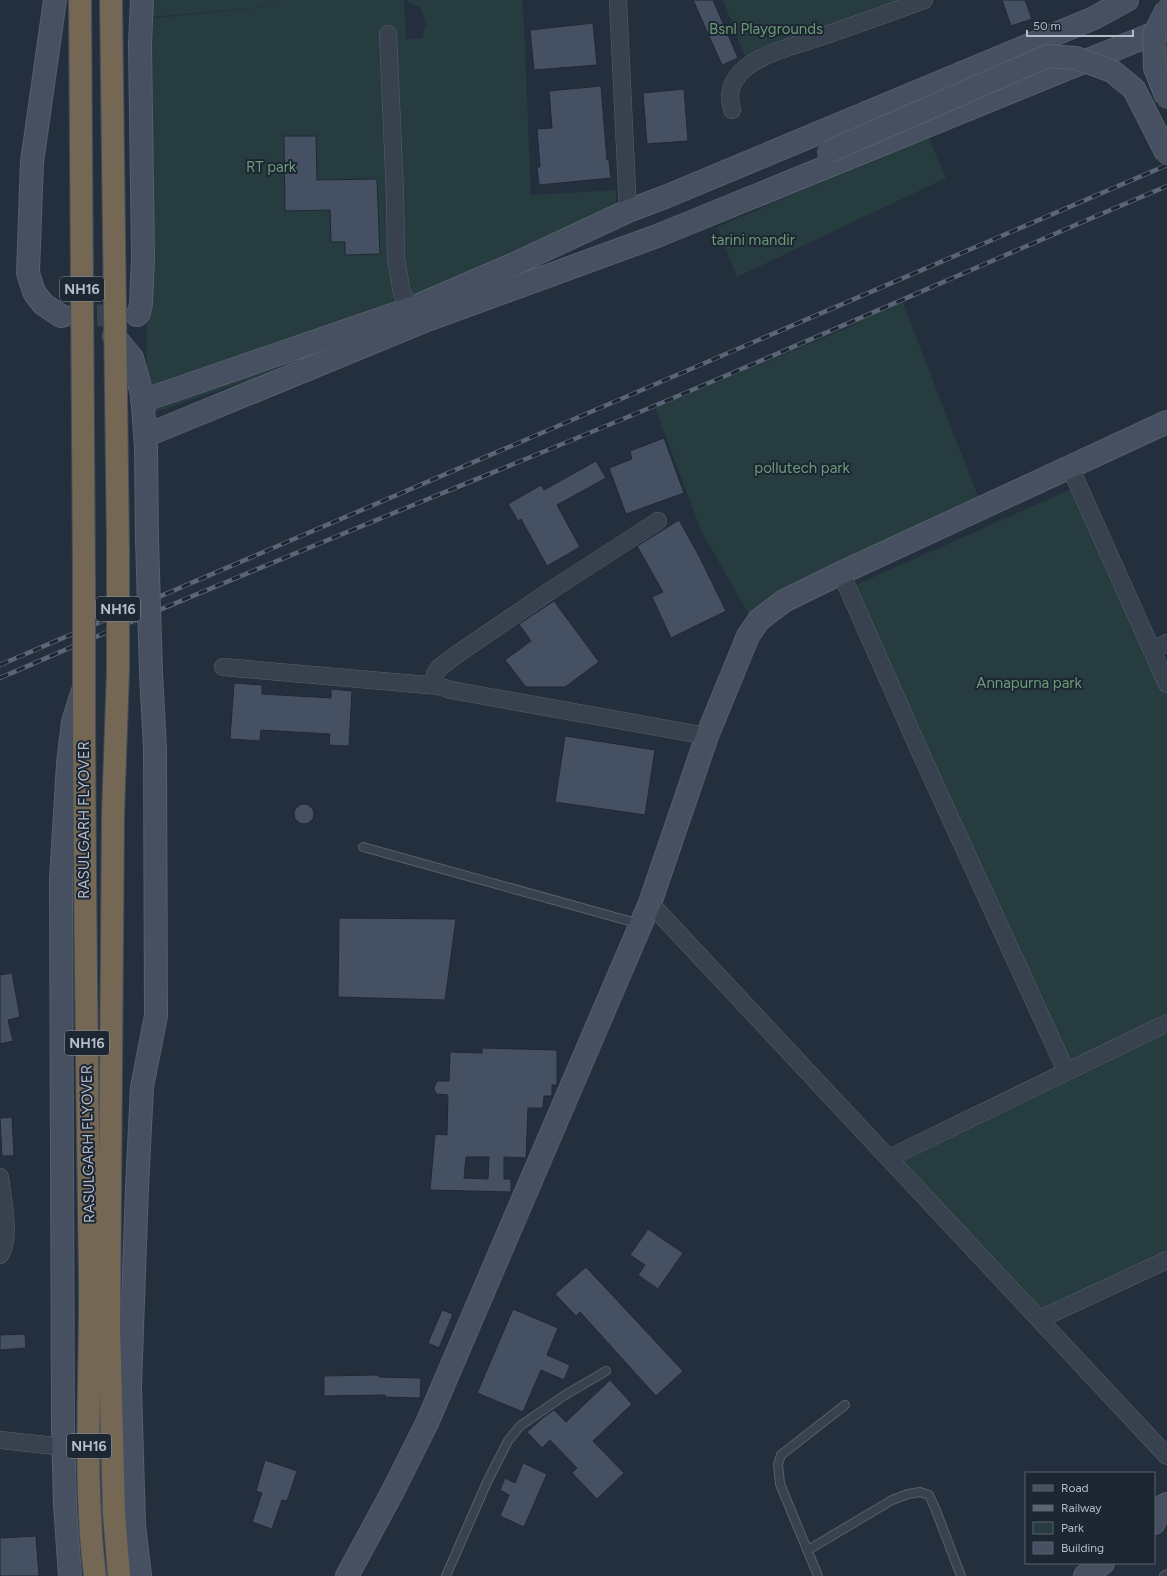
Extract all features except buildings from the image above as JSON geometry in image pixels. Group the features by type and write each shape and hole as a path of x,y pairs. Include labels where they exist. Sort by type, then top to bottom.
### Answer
{"highway":[{"name":"NH16","path":"80,0 84,681"},
{"name":"NH16","path":"111,0 114,336"},
{"name":"RASULGARH FLYOVER","path":"114,336 118,548 118,670 113,815 109,1324 114,1514 119,1576"},
{"name":"RASULGARH FLYOVER","path":"84,681 83,770 91,1315 89,1517 96,1576"}],"street":[{"path":"55,0 32,162 28,273 34,292 43,304 61,316"},
{"path":"137,315 142,304 143,257 140,44 142,0"},
{"path":"618,0 628,211"},
{"path":"732,110 729,98 732,85 743,70 752,64 780,51 896,5 924,0"},
{"path":"142,401 412,308 512,265 628,211 665,198 1094,18 1127,0"},
{"path":"1167,8 1154,35 1155,68 1167,98"},
{"path":"145,436 427,320 677,228 1167,28"},
{"path":"388,34 395,195 396,259 402,293 412,308"},
{"path":"665,198 674,204 681,206 700,205 828,152 1048,56 1076,58 1112,71 1134,89 1167,154"},
{"path":"677,228 700,205"},
{"path":"114,336 132,358 142,401 145,436 151,673 155,749 156,1016 142,1087 130,1387 134,1525 140,1576"},
{"path":"348,1576 427,1423 650,903 707,736 748,636 759,620 784,601 841,573 1167,422"},
{"path":"1070,467 1159,647 1167,684"},
{"path":"439,686 434,680 435,674 439,668 550,591 658,521"},
{"path":"841,573 921,754 1066,1071"},
{"path":"223,667 439,686 451,690 707,736"},
{"path":"70,1576 65,1505 64,1448 61,879 68,757 73,722 84,681"},
{"path":"650,903 1167,1456"},
{"path":"889,1158 1167,1022"},
{"path":"0,1177 6,1235 0,1255"},
{"path":"1040,1319 1167,1260"},
{"path":"0,1440 64,1448"},
{"path":"1155,1521 1160,1508 1167,1504"},
{"path":"1155,1524 1167,1523"},
{"path":"1085,1576 1102,1564"}],"lane":[{"path":"363,847 641,924"},
{"path":"446,1576 487,1482 508,1441 520,1426 565,1395 606,1371"},
{"path":"818,1576 780,1484 778,1464 781,1455 845,1405"},
{"path":"808,1550 892,1500 908,1494 920,1492 929,1495 936,1508 961,1576"}],"green space":[{"name":"RT park","path":"140,0 404,0 406,39 422,38 426,25 421,8 405,0 522,0 531,195 616,190 616,207 408,316 254,378 147,415 146,19 277,6 140,18"},
{"name":"Bsnl Playgrounds","path":"723,0 924,0 749,66"},
{"name":"tarini mandir","path":"928,137 946,178 737,277 717,227"},
{"name":"pollutech park","path":"902,301 982,507 753,622 701,530 655,408 859,323 858,318"},
{"name":"Annapurna park","path":"1078,486 1167,684 1167,1260 1040,1319 889,1158 1066,1071 849,588"}],"tunnel":[{"path":"64,316 134,315"}],"railway":[{"path":"0,665 1167,165"},
{"path":"0,678 237,577 702,386 1167,186"}]}
